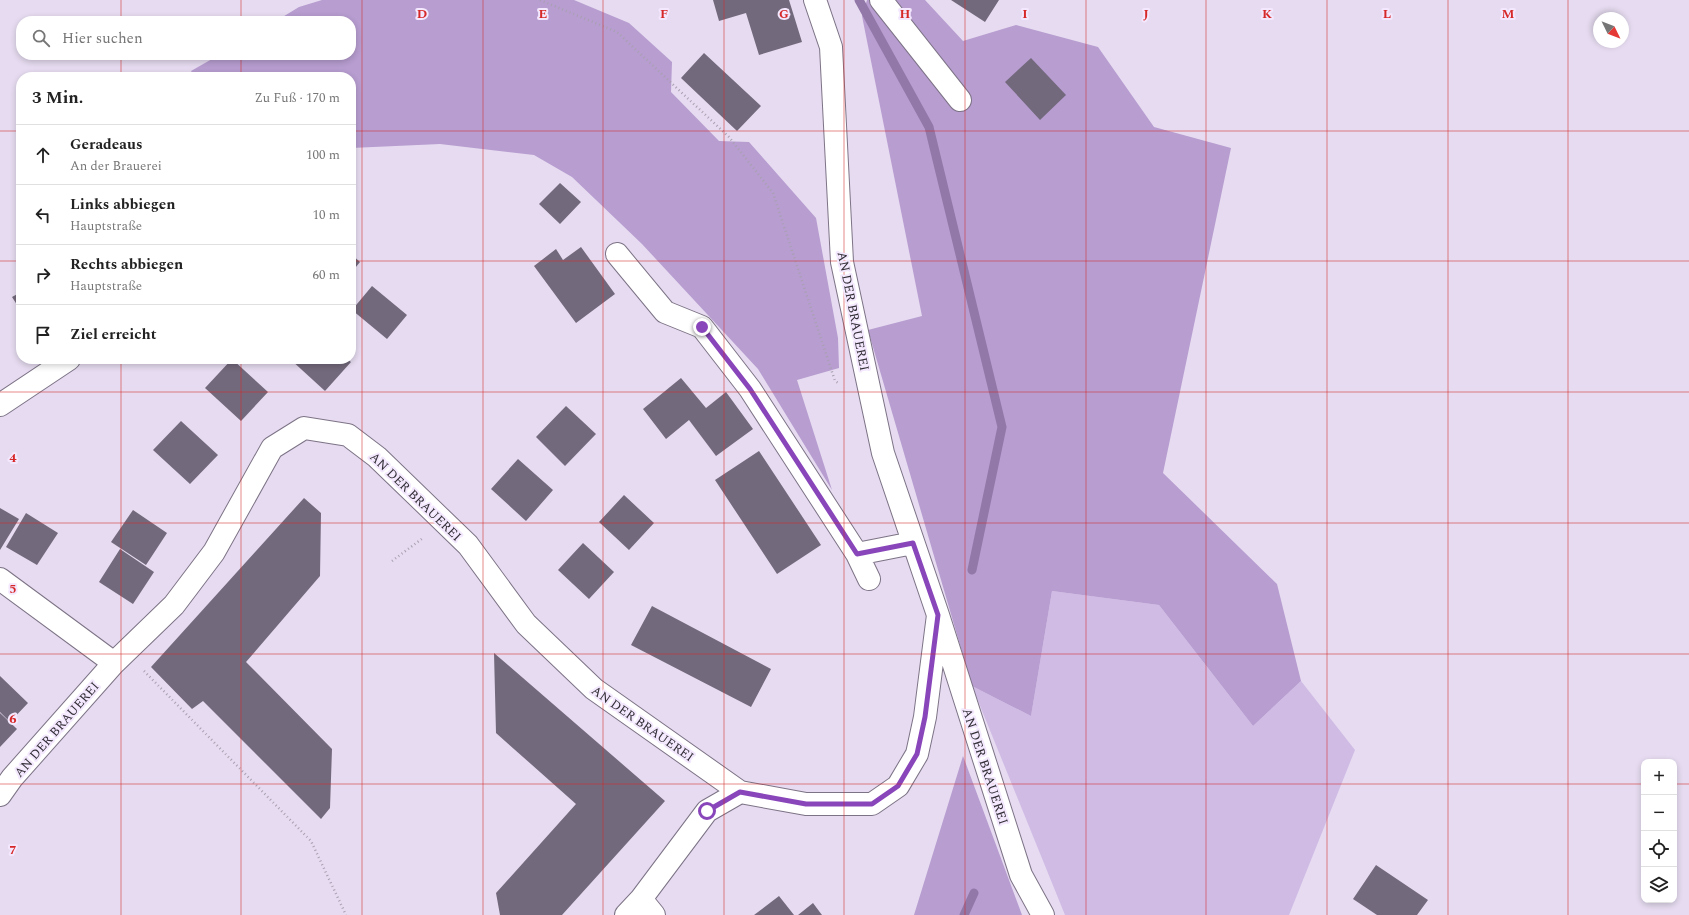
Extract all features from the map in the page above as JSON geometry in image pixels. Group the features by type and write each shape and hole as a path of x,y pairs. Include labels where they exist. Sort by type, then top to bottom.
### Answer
{"street":[{"name":"AN DER BRAUEREI","path":"815,0 831,47 842,262 883,453 938,615 1021,875 1043,915"},
{"path":"881,0 960,100"},
{"path":"617,254 665,312 702,327 750,389 857,554 869,579"},
{"path":"0,405 62,364"},
{"name":"AN DER BRAUEREI","path":"0,795 12,778 120,658 174,605 214,552 272,448 304,428 348,434 377,457 468,545 526,624 594,689 740,792 806,804 872,804 898,786 917,754 925,717 938,615"},
{"path":"857,554 913,543"},
{"path":"0,579 120,658"},
{"path":"626,915 648,907 707,811 740,792"}],"path":[{"path":"540,0 617,32 729,137 773,193 836,381 873,404"},
{"path":"392,561 444,522"},
{"path":"120,658 311,842 346,915"}],"shaded area":[{"path":"322,0 574,0 629,23 672,62 671,92 719,141 749,142 816,218 838,338 839,368 797,380 832,490 758,369 642,244 572,177 534,155 440,144 356,148 356,72 191,71 210,60 356,60 356,16 284,16 299,7"},
{"path":"867,0 925,0 963,41 1016,25 1098,47 1154,127 1231,148 1163,473 1277,584 1301,681 1253,726 1159,605 1052,591 1031,716 972,686 868,330 922,316 862,16"},
{"path":"1052,591 1159,605 1253,726 1301,681 1355,750 1289,915 1065,915 972,686 1031,716"},
{"path":"963,756 1022,915 914,915"}],"building":[{"path":"713,0 789,0 802,42 759,55 746,13 719,21"},
{"path":"951,0 999,0 985,22"},
{"path":"704,53 761,106 737,131 681,78"},
{"path":"1031,58 1066,95 1040,120 1005,82"},
{"path":"560,183 581,202 560,224 539,204"},
{"path":"581,247 615,294 576,323 534,266 556,249 563,260"},
{"path":"356,258 360,262 356,267"},
{"path":"372,286 407,315 387,339 356,313 356,305"},
{"path":"16,295 16,303 12,297"},
{"path":"227,364 237,364 268,392 241,421 205,388"},
{"path":"295,364 349,364 325,391"},
{"path":"681,378 706,408 726,392 753,429 716,456 689,420 666,439 643,409"},
{"path":"566,406 596,434 565,466 536,437"},
{"path":"181,421 218,455 190,484 153,450"},
{"path":"759,451 821,545 777,574 715,480"},
{"path":"518,459 553,490 526,521 491,489"},
{"path":"624,495 654,523 629,550 599,522"},
{"path":"304,498 321,513 320,576 246,662 332,749 330,808 321,819 203,701 192,709 151,667"},
{"path":"0,508 19,519 0,550"},
{"path":"133,510 167,533 146,565 111,542"},
{"path":"26,513 58,533 37,565 6,547"},
{"path":"583,543 614,572 589,599 558,570"},
{"path":"120,549 154,572 133,604 99,582"},
{"path":"652,606 771,669 751,707 631,645"},
{"path":"494,653 665,801 562,915 500,915 496,893 576,804 496,733"},
{"path":"0,676 28,703 10,722 0,712"},
{"path":"0,713 17,729 0,747"},
{"path":"1376,865 1428,900 1417,915 1377,915 1353,899"},
{"path":"779,896 794,915 754,915"},
{"path":"813,903 822,915 798,915"}],"waterway":[{"path":"859,0 929,127 1002,427 972,570"},
{"path":"964,915 974,893"}],"route":[{"path":"702,327 750,389 857,554 913,543 938,615 925,717 917,754 898,786 872,804 806,804 740,792 707,811"}]}
